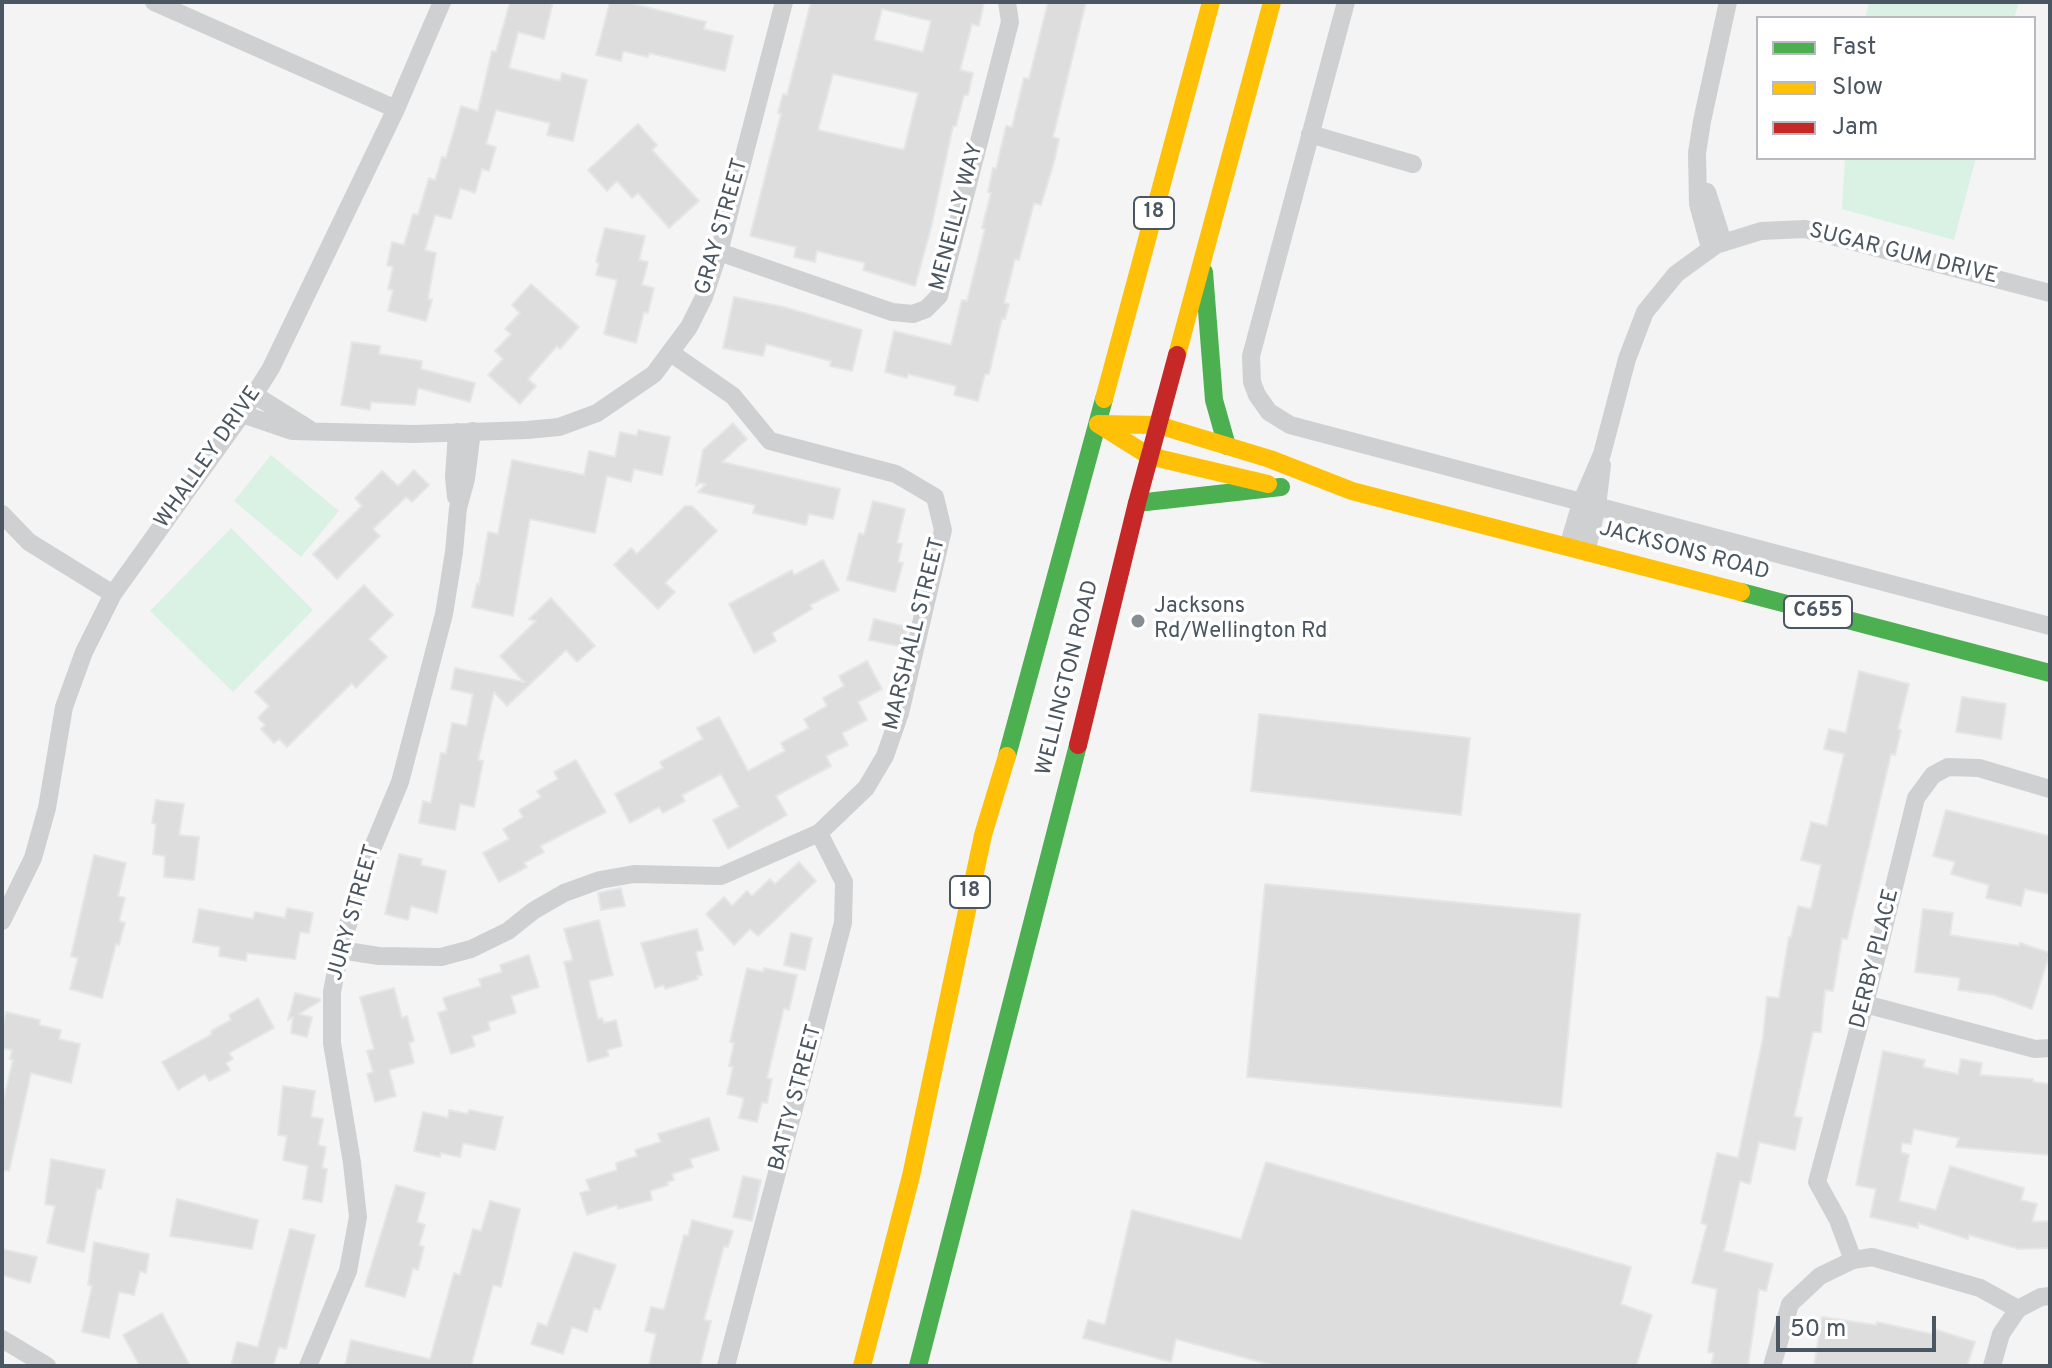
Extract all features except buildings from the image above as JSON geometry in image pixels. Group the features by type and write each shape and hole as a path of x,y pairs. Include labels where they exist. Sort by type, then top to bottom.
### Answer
{"main road":[{"name":"WELLINGTON ROAD","path":"862,1366 915,1160 983,835 1098,424 1211,2"},
{"name":"WELLINGTON ROAD","path":"918,1366 1040,899 1149,456 1272,2"},
{"path":"1203,251 1211,376 1214,400 1227,446"},
{"name":"JACKSONS ROAD","path":"1098,424 1158,425 1270,459 1352,491 2050,673"},
{"name":"JACKSONS ROAD","path":"1098,424 1149,456 1281,487 1352,491"},
{"path":"1137,503 1281,487"}],"street":[{"path":"154,2 396,109"},
{"name":"WHALLEY DRIVE","path":"2,921 33,858 47,808 64,707 84,652 113,594 242,414 271,368 396,109 442,2"},
{"name":"GRAY STREET","path":"242,414 292,431 414,434 559,427 597,413 654,374 671,353 704,297 719,252 784,2"},
{"name":"MENEILLY WAY","path":"719,252 892,312 913,314 926,309 939,296 1010,22 1007,2"},
{"path":"1346,2 1251,356 1250,368 1257,395 1269,412 1290,425 2050,626"},
{"path":"1716,245 1698,204 1698,167 1700,131 1728,2"},
{"path":"1310,134 1413,164"},
{"name":"SUGAR GUM DRIVE","path":"1577,549 1627,359 1645,312 1676,274 1716,245 1761,231 1805,229 2050,293"},
{"name":"MARSHALL STREET","path":"340,950 409,958 441,957 471,949 508,931 533,911 564,893 600,880 634,874 721,876 819,833 866,788 885,756 900,713 943,530 935,497 896,474 770,441 733,396 671,353"},
{"name":"GRAY STREET","path":"253,394 312,430"},
{"name":"JURY STREET","path":"308,1366 348,1271 358,1217 332,1043 332,992 340,950 370,854 404,769 444,614 458,508 466,479 464,432"},
{"path":"2,514 29,542 113,594"},
{"name":"DERBY PLACE","path":"1853,1260 1838,1220 1817,1182 1916,798 1933,775 1948,767 1979,768 2050,789"},
{"name":"BATTY STREET","path":"726,1366 843,923 844,882 819,833"},
{"path":"1865,1004 2035,1049 2050,1048"},
{"path":"1772,1366 1790,1304 1820,1276 1853,1260 1872,1257 1980,1288 2018,1309"},
{"path":"1992,1366 2001,1334 2018,1309 2041,1297 2050,1296"},
{"path":"2,1339 47,1366"}],"green space":[{"path":"1869,2 2019,2 2015,16 1866,16"},
{"path":"1845,160 1975,160 1954,240 1842,209"},
{"path":"271,455 339,511 301,557 234,501"},
{"path":"231,528 313,610 233,692 150,611"}],"traffic: fast":[{"path":"1204,272 1214,400 1227,446"},
{"path":"1007,756 1104,399"},
{"path":"1137,503 1281,487"},
{"path":"1741,592 2050,673"},
{"path":"918,1366 1078,745"}],"traffic: slow":[{"path":"1104,399 1211,2"},
{"path":"1177,355 1272,2"},
{"path":"1098,424 1158,425 1270,459 1352,491 1741,592"},
{"path":"1098,424 1149,456 1268,484"},
{"path":"862,1366 911,1176 983,835 1007,756"}],"traffic: jam":[{"path":"1078,745 1177,355"}],"place":[{"name":"Jacksons Rd/Wellington Rd","path":"1138,621"}]}
